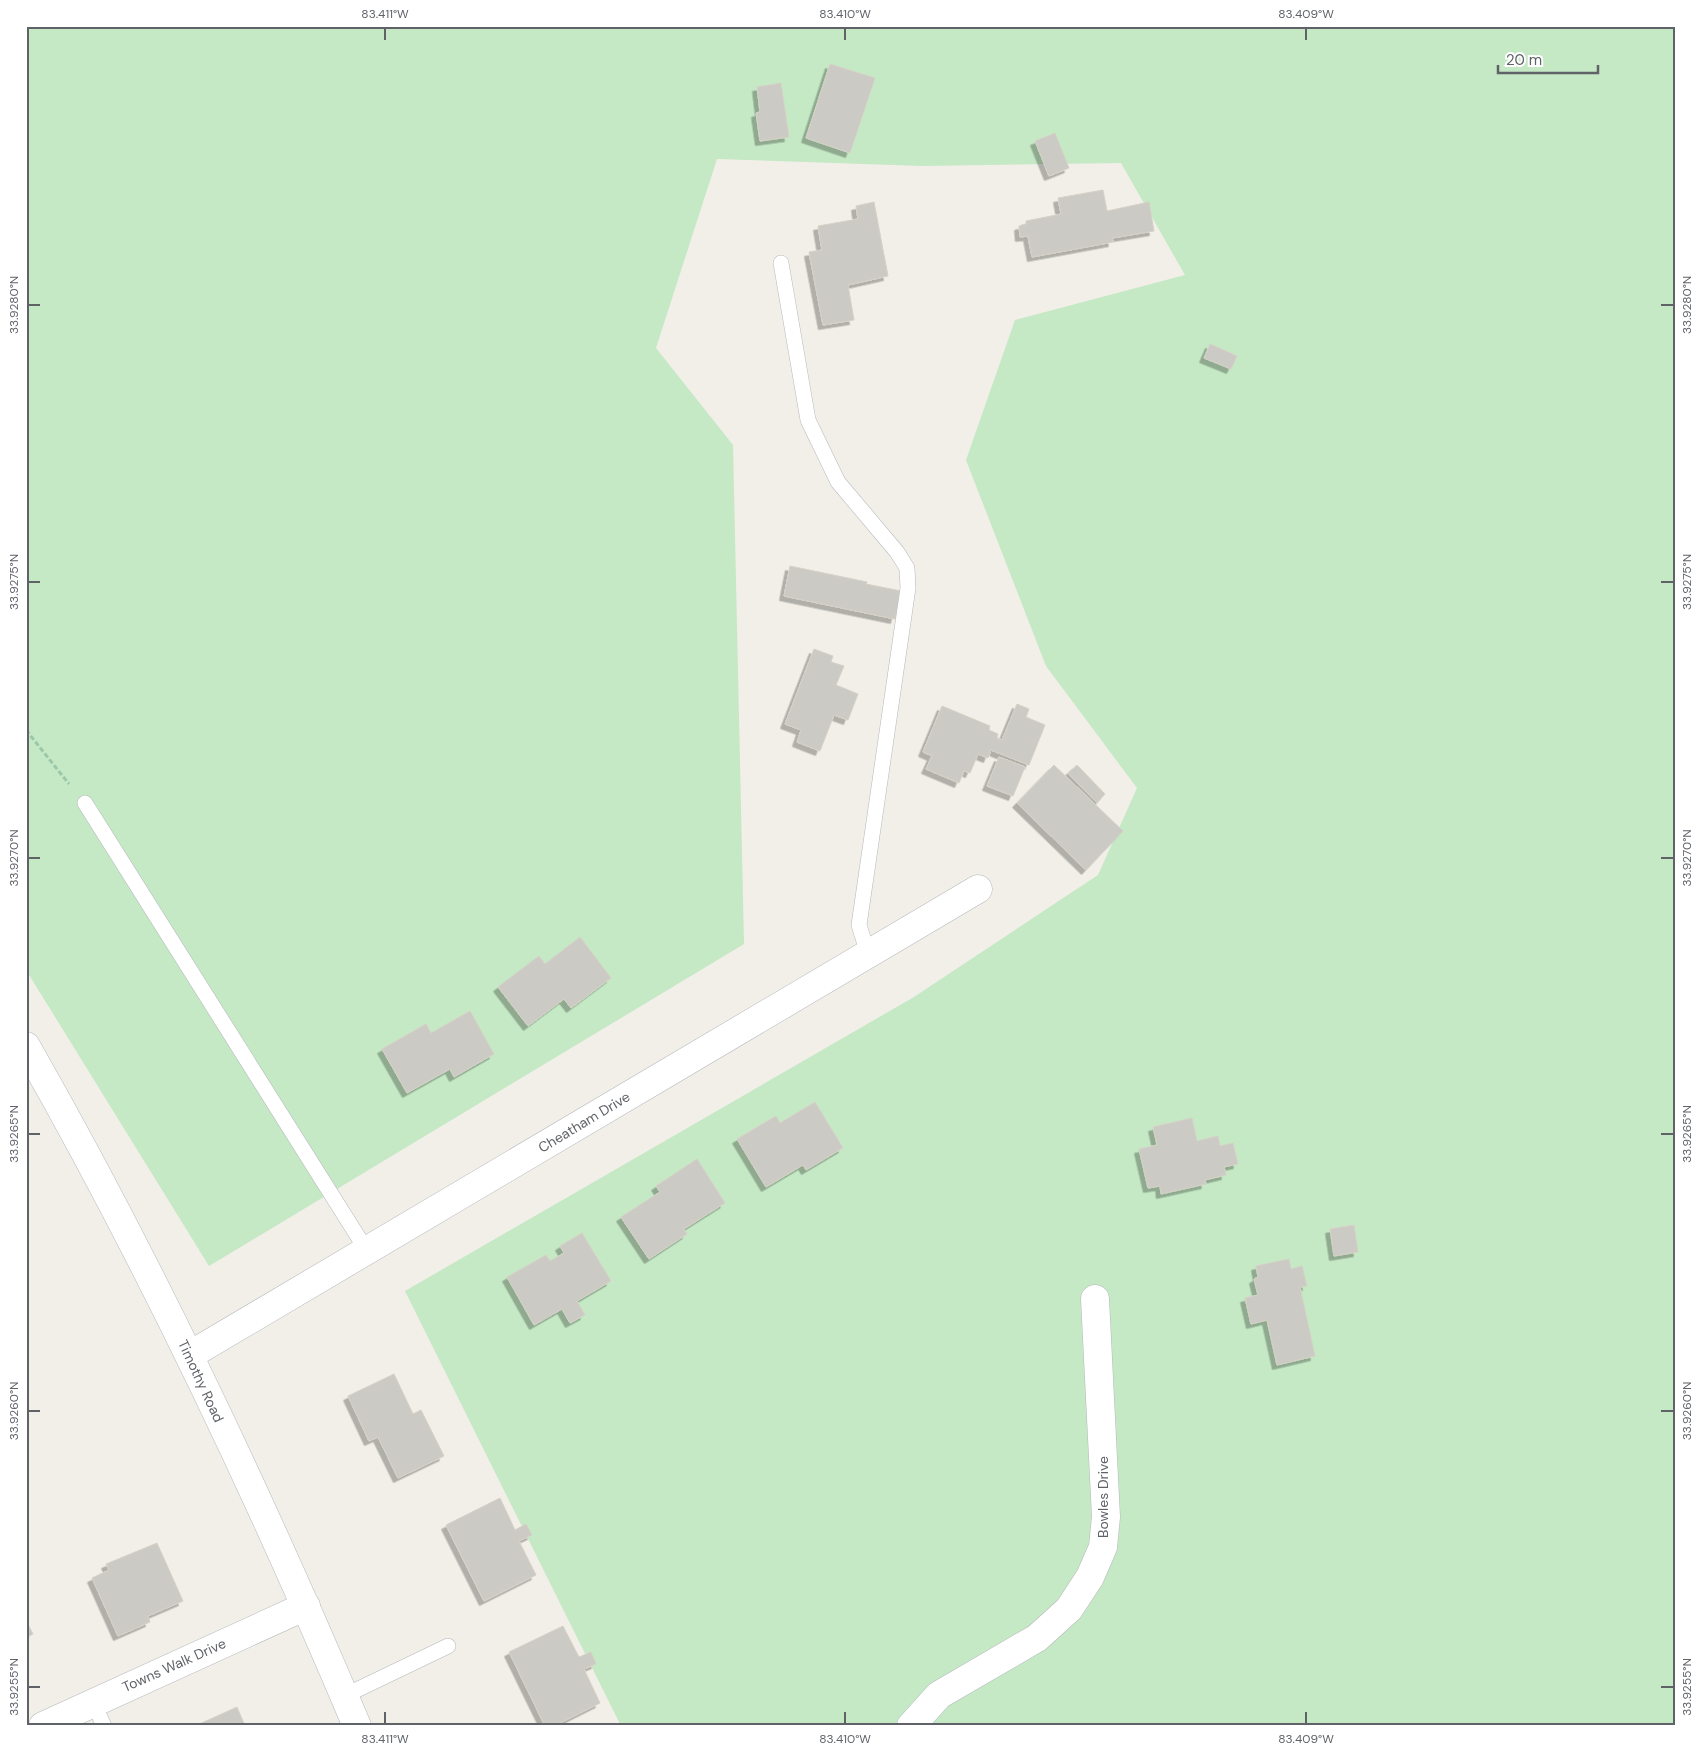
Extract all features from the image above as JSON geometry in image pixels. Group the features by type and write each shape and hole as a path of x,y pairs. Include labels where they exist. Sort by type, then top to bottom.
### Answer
{"street":[{"name":"Cheatham Drive","path":"190,1355 978,889"},
{"name":"Timothy Road","path":"26,1046 65,1114 190,1355 306,1606 357,1726"},
{"name":"Bowles Drive","path":"911,1726 939,1695 1037,1638 1069,1609 1090,1576 1103,1547 1106,1517 1095,1299"},
{"name":"Towns Walk Drive","path":"43,1726 99,1714 306,1606"}],"lane":[{"path":"781,263 808,420 838,482 907,568 908,588 859,925 868,954"},
{"path":"85,803 367,1251"},
{"path":"344,1696 448,1646"}],"path":[{"path":"26,730 85,803"}],"green space":[{"path":"26,26 1675,26 1675,1726 621,1726 405,1291 914,997 1098,875 1137,788 1046,666 966,460 1015,320 1185,275 1121,163 922,166 717,159 656,348 733,445 744,944 209,1266 26,970"}],"building":[{"path":"830,64 875,78 850,153 806,138"},
{"path":"781,83 789,137 760,141 756,113 760,112 757,87"},
{"path":"1055,133 1069,168 1049,176 1035,141"},
{"path":"1103,190 1107,211 1149,202 1154,231 1112,238 1113,242 1032,257 1028,236 1020,237 1019,226 1026,224 1026,221 1061,214 1058,198"},
{"path":"874,202 888,276 848,285 854,320 823,325 809,252 822,250 818,226 858,219 856,206"},
{"path":"1210,344 1237,356 1231,369 1204,358"},
{"path":"790,566 901,591 895,619 784,596"},
{"path":"814,649 833,656 831,662 844,666 836,685 858,694 848,720 834,715 820,751 797,742 801,730 785,724"},
{"path":"1017,704 1029,709 1026,717 1045,725 1029,765 991,750 988,758 978,754 970,773 964,771 959,783 926,769 932,756 923,752 942,706 990,726 989,730 998,734 997,738 1002,740"},
{"path":"999,757 1025,767 1013,796 987,786"},
{"path":"1054,765 1123,831 1086,870 1017,803"},
{"path":"1077,765 1105,794 1097,803 1068,773"},
{"path":"580,937 611,978 571,1008 564,999 528,1026 498,987 539,956 545,964"},
{"path":"470,1011 494,1054 454,1077 450,1069 407,1093 382,1049 426,1024 431,1033"},
{"path":"815,1102 843,1148 806,1170 803,1165 766,1187 737,1139 776,1116 780,1123"},
{"path":"1192,1118 1197,1141 1218,1136 1220,1146 1233,1143 1238,1164 1224,1167 1226,1175 1205,1180 1206,1184 1161,1194 1160,1186 1148,1188 1139,1149 1157,1145 1153,1127"},
{"path":"697,1159 725,1203 684,1229 687,1234 649,1259 621,1217 660,1192 656,1186"},
{"path":"1354,1225 1358,1252 1334,1256 1330,1229"},
{"path":"582,1233 611,1281 577,1301 585,1315 570,1323 562,1309 534,1325 507,1277 546,1255 550,1261 564,1253 560,1246"},
{"path":"1289,1259 1291,1269 1302,1266 1307,1286 1300,1287 1315,1356 1277,1365 1267,1320 1251,1324 1245,1298 1258,1295 1254,1279 1258,1277 1256,1266"},
{"path":"394,1374 413,1414 421,1410 444,1456 398,1478 378,1437 369,1441 348,1396"},
{"path":"500,1498 515,1530 526,1524 532,1535 519,1541 536,1575 484,1601 446,1525"},
{"path":"157,1543 183,1601 148,1616 150,1622 118,1636 92,1578 109,1570 106,1564"},
{"path":"26,1621 33,1634 26,1638"},
{"path":"563,1626 579,1657 591,1652 596,1664 584,1669 600,1703 554,1726 545,1726 509,1652"},
{"path":"237,1707 245,1726 195,1726"}]}
